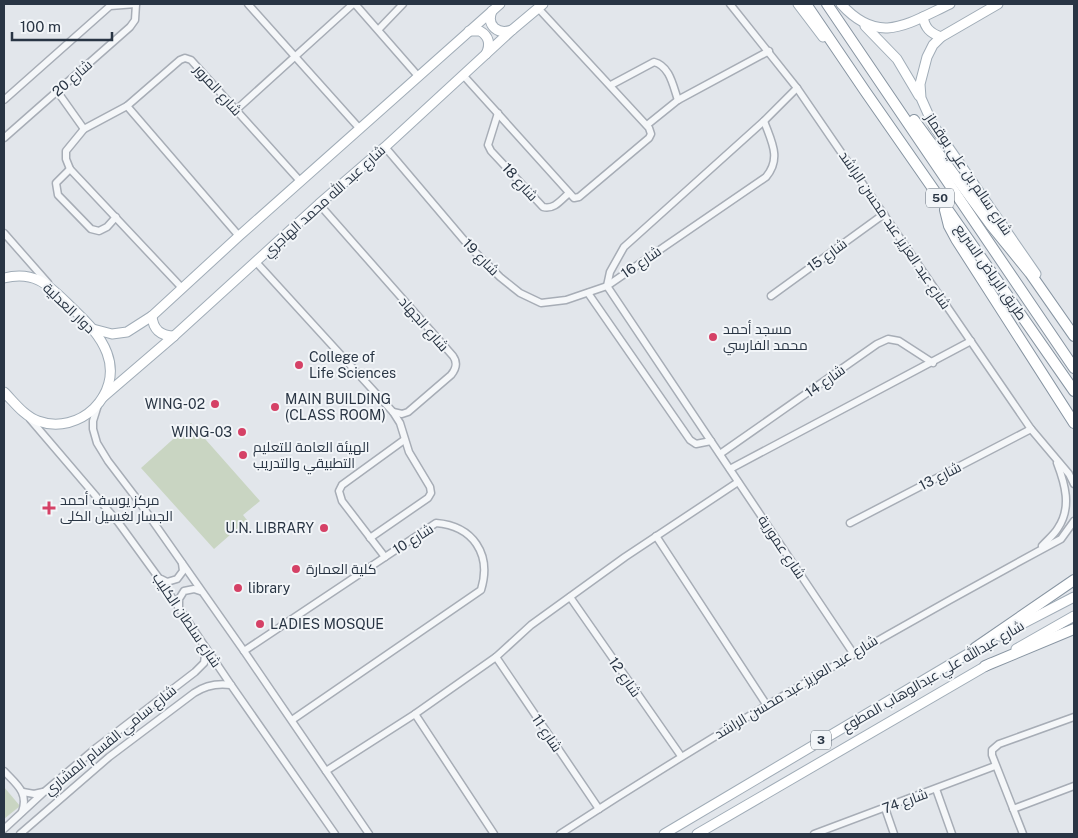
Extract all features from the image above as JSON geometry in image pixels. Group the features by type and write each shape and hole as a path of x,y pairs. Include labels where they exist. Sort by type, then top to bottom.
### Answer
{"highway":[{"name":"طريق الرياض السريع","path":"806,4 865,92 1074,391"},
{"name":"طريق الرياض السريع","path":"827,4 1074,368"},
{"path":"895,102 917,123 991,225 1030,273 1074,336"},
{"path":"941,200 956,239 1072,419 1074,427"},
{"path":"975,648 1074,580"},
{"path":"985,666 1074,629"}],"main road":[{"path":"93,329 112,334 127,332 152,316 300,181 500,4"},
{"path":"798,4 865,92"},
{"path":"841,4 897,59 921,98"},
{"path":"863,24 878,28 893,28 908,24 950,4"},
{"name":"شارع سالم بن علي بوقماز","path":"998,4 941,37 933,45 927,57 920,84 921,98 933,126 1052,297 1074,336"},
{"name":"شارع عبد الله محمد الهاجري","path":"103,397 174,336 319,204 385,147 512,30 541,6"},
{"path":"492,10 490,22 492,27 498,32 512,30"},
{"path":"923,17 924,24 928,30 941,37"},
{"path":"469,31 480,31 488,38 490,43 486,54"},
{"name":"دوار العدلية","path":"4,278 29,277 37,279 52,288 93,329 104,345 110,362 109,380 98,405 83,418 64,424 45,423 28,416 4,392"},
{"path":"152,316 156,329 167,336 174,336"},
{"name":"شارع عبدالله علي عبدالوهاب المطوع","path":"667,833 975,648 1074,597"},
{"name":"شارع عبدالله علي عبدالوهاب المطوع","path":"697,834 1074,616"},
{"path":"709,834 727,816"}],"street":[{"name":"شارع 20","path":"4,100 110,6 136,4 135,20 130,27 4,138"},
{"path":"248,4 360,129"},
{"path":"236,110 354,4 418,76"},
{"path":"379,30 403,4"},
{"name":"شارع عبد العزيز عبد محسن الراشد","path":"730,4 797,88 1031,428 1069,474 1074,484"},
{"path":"541,6 646,125 651,134 579,197 574,198 569,193"},
{"path":"646,125 678,100 769,51"},
{"name":"شارع المرور","path":"70,169 66,160 66,151 84,129 127,106 180,60 185,58 191,60 300,181"},
{"path":"611,85 654,62 666,69 678,100"},
{"name":"شارع 18","path":"464,74 569,193 554,206 543,207 491,151 488,145 498,113"},
{"name":"شارع 16","path":"607,286 610,272 624,247 764,121 797,88"},
{"path":"58,91 84,129"},
{"path":"127,106 239,236"},
{"name":"شارع 16","path":"607,286 766,177 773,168 775,156 764,121"},
{"name":"شارع 19","path":"385,147 469,246 500,277 520,293 541,303 566,300 607,286"},
{"path":"116,217 107,227 99,231 91,229 58,195 56,183 70,169 116,217 182,288"},
{"name":"شارع الجهاد","path":"319,204 456,362 455,370 451,375 408,412 402,414 394,412"},
{"name":"شارع 15","path":"771,296 884,214"},
{"path":"4,233 52,288"},
{"path":"256,262 394,412 400,423 409,452 430,487 431,494 425,501 370,538"},
{"name":"شارع عمورية","path":"607,286 853,653"},
{"path":"588,293 690,440 696,444 711,441"},
{"name":"شارع 14","path":"720,454 877,344 888,339 899,341 933,362"},
{"path":"730,470 971,341"},
{"name":"شارع سلطان الكليب","path":"98,405 92,421 97,443 108,461 244,651 369,834"},
{"name":"شارع سلطان الكليب","path":"28,416 118,522 158,577 334,834"},
{"name":"شارع 13","path":"850,523 1031,428"},
{"path":"385,557 342,501 339,495 340,488 404,440"},
{"name":"شارع عبد العزيز عبد محسن الراشد","path":"1038,551 1059,528 1064,513 1066,499 1064,484 1056,459"},
{"path":"326,771 415,714 496,657 531,626 570,597 656,536 738,482"},
{"name":"شارع عبد العزيز عبد محسن الراشد","path":"560,834 766,704 853,653 1061,538 1074,521"},
{"name":"شارع 10","path":"244,651 436,523 446,524 466,532 477,544 484,558 484,580 481,590 292,720"},
{"path":"656,536 766,704"},
{"path":"158,577 167,582 177,579 183,571 181,561"},
{"path":"180,610 179,600 184,591 194,589 203,594"},
{"name":"شارع 12","path":"570,597 681,756"},
{"name":"شارع سامي القسام المشاري","path":"4,829 44,792 110,737 186,680 204,663 206,647"},
{"name":"شارع 11","path":"496,657 598,809"},
{"path":"186,680 192,684 194,693"},
{"name":"شارع سامي القسام المشاري","path":"20,834 109,757 194,693 216,684 231,685"},
{"path":"415,714 494,834"},
{"path":"1023,834 996,766 992,750 999,744 1074,717"},
{"name":"شارع 74","path":"814,834 996,766"},
{"path":"4,771 23,792 24,803 22,813"},
{"path":"1013,809 1074,786"},
{"path":"936,789 952,834"},
{"path":"23,792 34,794 44,792"},
{"path":"885,808 894,834"}],"green space":[{"path":"191,423 260,501 243,515 247,520 214,549 141,468"},
{"path":"4,787 20,806 4,819"}],"place":[{"name":"مسجد أحمد محمد الفارسي","path":"713,337"},
{"name":"College of Life Sciences","path":"299,365"},
{"name":"WING-02","path":"215,404"},
{"name":"MAIN BUILDING (CLASS ROOM)","path":"275,407"},
{"name":"WING-03","path":"242,432"},
{"name":"الهيئة العامة للتعليم التطبيقي والتدريب","path":"243,455"},
{"name":"مركز يوسف أحمد الجسار لغسيل الكلى","path":"49,508"},
{"name":"U.N. LIBRARY","path":"324,528"},
{"name":"كلية العمارة","path":"296,569"},
{"name":"library","path":"238,588"},
{"name":"LADIES MOSQUE","path":"260,624"}]}
